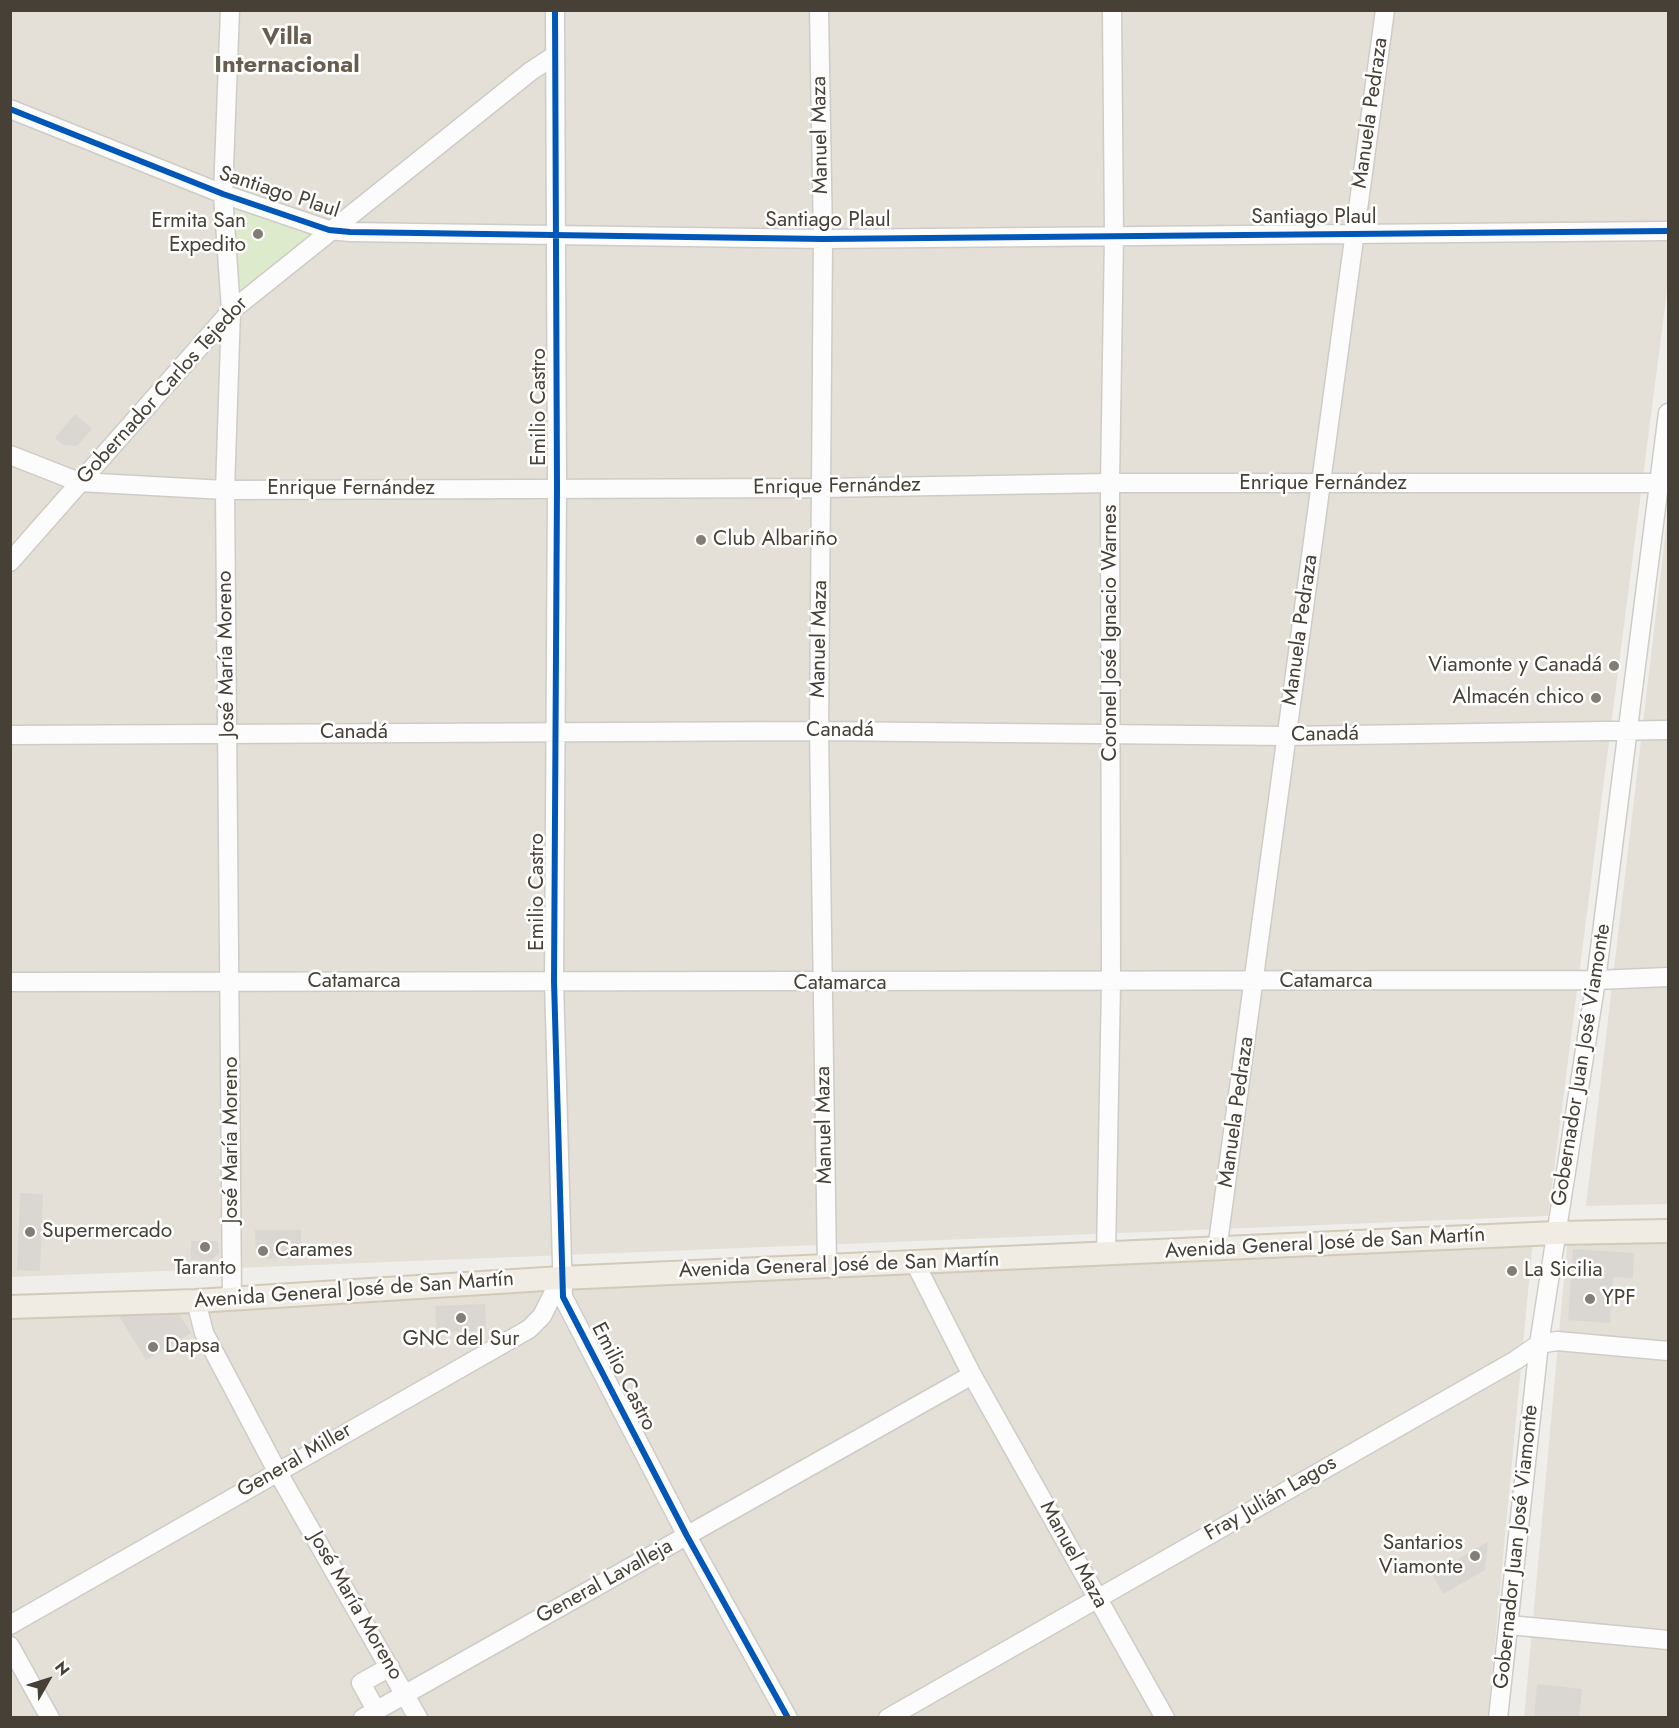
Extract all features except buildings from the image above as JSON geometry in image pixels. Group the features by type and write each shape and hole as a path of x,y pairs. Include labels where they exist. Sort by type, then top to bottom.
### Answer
{"main road":[{"name":"Avenida General José de San Martín","path":"10,1307 196,1301 561,1278 1556,1233 1668,1231"}],"street":[{"name":"José María Moreno","path":"230,10 223,194 231,311 225,490 232,1298"},
{"name":"Emilio Castro","path":"555,10 557,488 554,981 563,1297 687,1536 788,1718"},
{"name":"Manuel Maza","path":"819,10 823,239 819,731 827,1267"},
{"name":"Coronel José Ignacio Warnes","path":"1106,1255 1111,983 1110,483 1114,235 1112,10"},
{"name":"Manuela Pedraza","path":"1217,1250 1255,983 1385,10"},
{"name":"Gobernador Carlos Tejedor","path":"10,562 231,311 329,230 554,56"},
{"name":"Santiago Plaul","path":"10,109 223,194 329,230 823,239 1668,231"},
{"name":"Gobernador Juan José Viamonte","path":"1498,1718 1539,1344 1596,980 1664,483 1668,414"},
{"name":"Enrique Fernández","path":"10,455 79,482 225,490 821,488 1110,483 1664,483"},
{"name":"Canadá","path":"10,735 819,731 1287,736 1668,730"},
{"name":"Catamarca","path":"10,982 1255,983 1668,978"},
{"name":"Manuel Maza","path":"915,1263 972,1375 1165,1718"},
{"name":"General Miller","path":"10,1625 529,1329 542,1316 561,1278"},
{"name":"José María Moreno","path":"196,1301 204,1333 277,1471 418,1718"},
{"name":"Fray Julián Lagos","path":"888,1718 1516,1360 1539,1344 1575,1341 1668,1351"},
{"name":"General Lavalleja","path":"369,1714 972,1375"},
{"path":"1509,1625 1668,1640"},
{"path":"10,1646 50,1718"},
{"path":"369,1714 361,1683 390,1667"}],"shaded area":[{"path":"10,11 1668,11 1668,283 1548,1216 11,1277"},
{"path":"1668,512 1668,1204 1586,1206"},
{"path":"1668,1233 1668,1717 1524,1718 1568,1234"},
{"path":"1533,1239 1488,1717 11,1718 11,1318"}],"green space":[{"path":"223,194 329,230 231,311"}],"cycle path":[{"path":"555,10 557,488 554,981 563,1297 687,1536 788,1718"},
{"path":"10,109 223,194 329,230 350,232 823,239 1668,231"}],"place":[{"name":"Ermita San Expedito","path":"258,234"},
{"name":"Club Albariño","path":"701,540"},
{"name":"Viamonte y Canadá","path":"1614,666"},
{"name":"Almacén chico","path":"1596,698"},
{"name":"Supermercado","path":"30,1232"},
{"name":"Taranto","path":"205,1247"},
{"name":"Carames","path":"263,1251"},
{"name":"La Sicilia","path":"1512,1271"},
{"name":"YPF","path":"1590,1299"},
{"name":"GNC del Sur","path":"461,1318"},
{"name":"Dapsa","path":"153,1347"},
{"name":"Santarios Viamonte","path":"1475,1556"}],"district":[{"name":"Villa Internacional","path":"287,52"}]}
